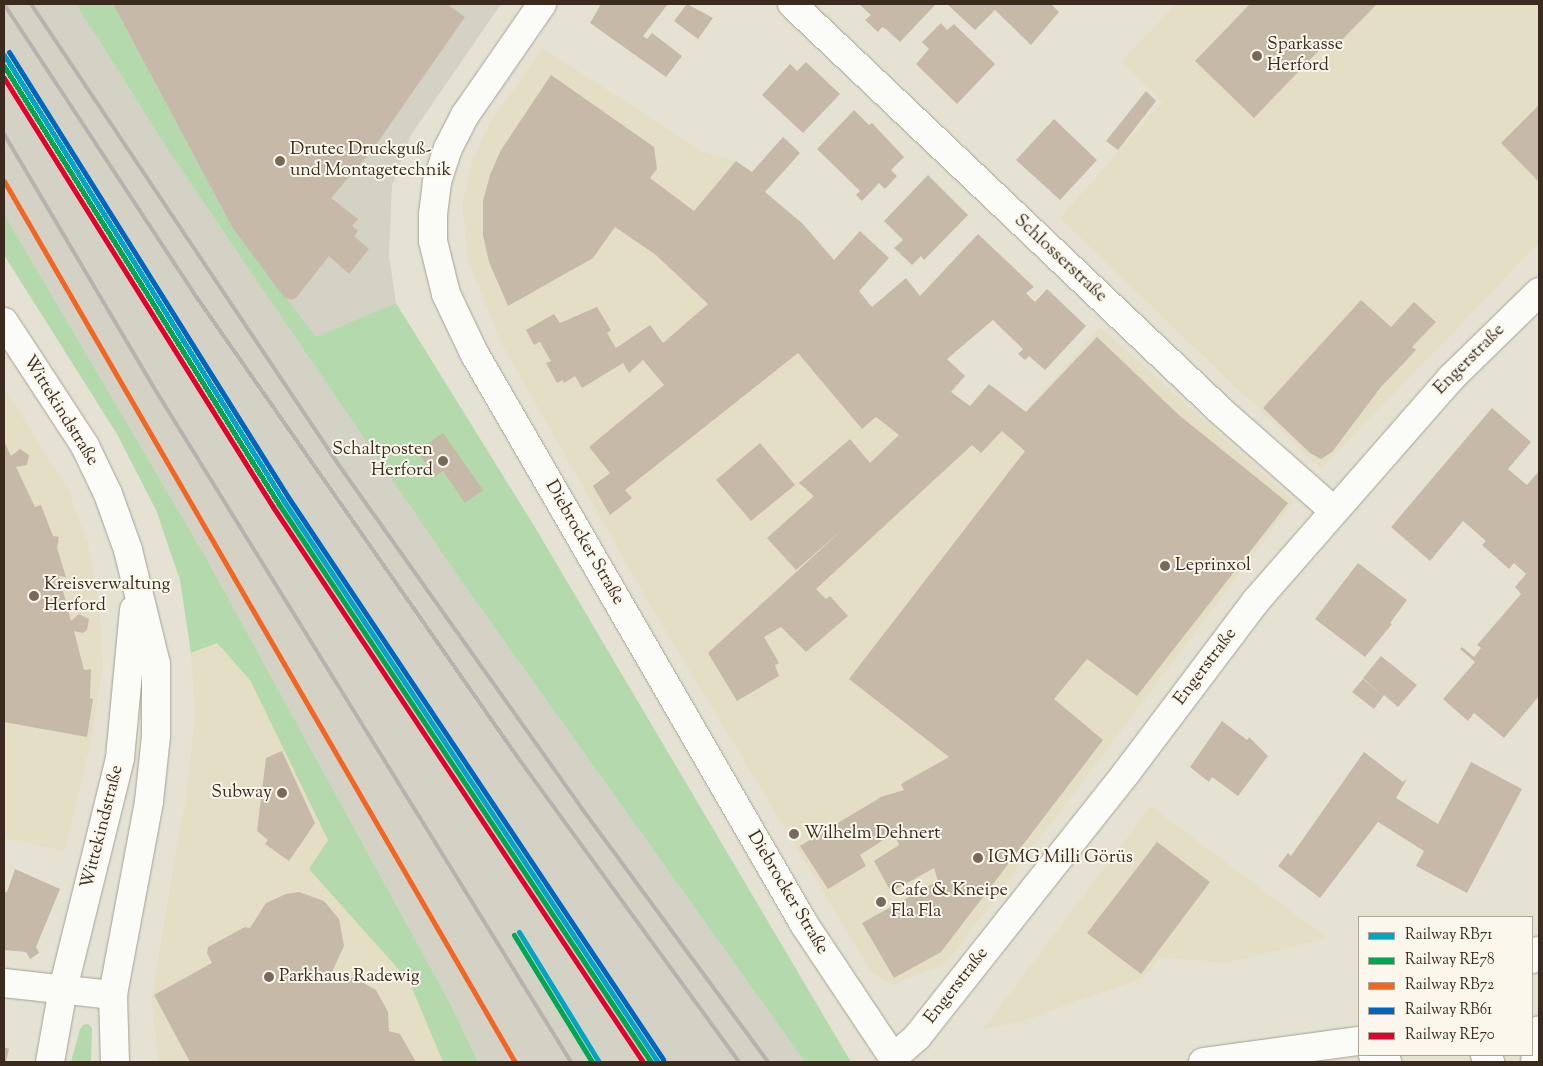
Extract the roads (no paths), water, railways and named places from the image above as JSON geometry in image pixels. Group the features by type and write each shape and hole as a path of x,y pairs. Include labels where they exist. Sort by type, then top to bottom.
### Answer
{"street":[{"name":"Diebrocker Straße","path":"542,4 465,115 448,148 438,182 433,214 433,241 446,294 479,362 804,924 895,1060"},
{"name":"Schlosserstraße","path":"792,4 1215,405 1333,510"},
{"name":"Engerstraße","path":"895,1060 916,1037 1127,772 1255,602 1333,510 1451,378 1539,292"},
{"name":"Wittekindstraße","path":"4,322 85,446 124,540 156,664 156,736 149,802 113,995 115,1062"},
{"name":"Wittekindstraße","path":"50,1062 63,989 120,758 135,588"},
{"path":"4,983 113,995"},
{"path":"1535,1062 1539,1030"},
{"path":"1203,1062 1358,1046"}],"railway":[{"path":"4,4 193,292 516,755 739,1062"},
{"path":"31,4 338,464 580,806 768,1062"},
{"path":"4,134 159,396 571,1062"}],"rail line":[{"name":"RB61","path":"9,52 288,497 663,1059"},
{"name":"RB71","path":"4,55 283,500 658,1062"},
{"name":"RE78","path":"4,66 278,503 651,1062"},
{"name":"RE70","path":"4,78 273,507 643,1062"},
{"name":"RB72","path":"4,181 515,1062"},
{"name":"RB71","path":"519,932 599,1062"},
{"name":"RE78","path":"514,935 592,1062"}],"place":[{"name":"Sparkasse Herford","path":"1257,56"},
{"name":"Drutec Druckguß- und Montagetechnik","path":"280,161"},
{"name":"Schaltposten Herford","path":"443,461"},
{"name":"Leprinxol","path":"1165,566"},
{"name":"Kreisverwaltung Herford","path":"34,596"},
{"name":"Subway","path":"282,793"},
{"name":"Wilhelm Dehnert","path":"794,834"},
{"name":"IGMG Milli Görüs","path":"978,858"},
{"name":"Cafe & Kneipe Fla Fla","path":"881,902"},
{"name":"Parkhaus Radewig","path":"269,977"}]}
